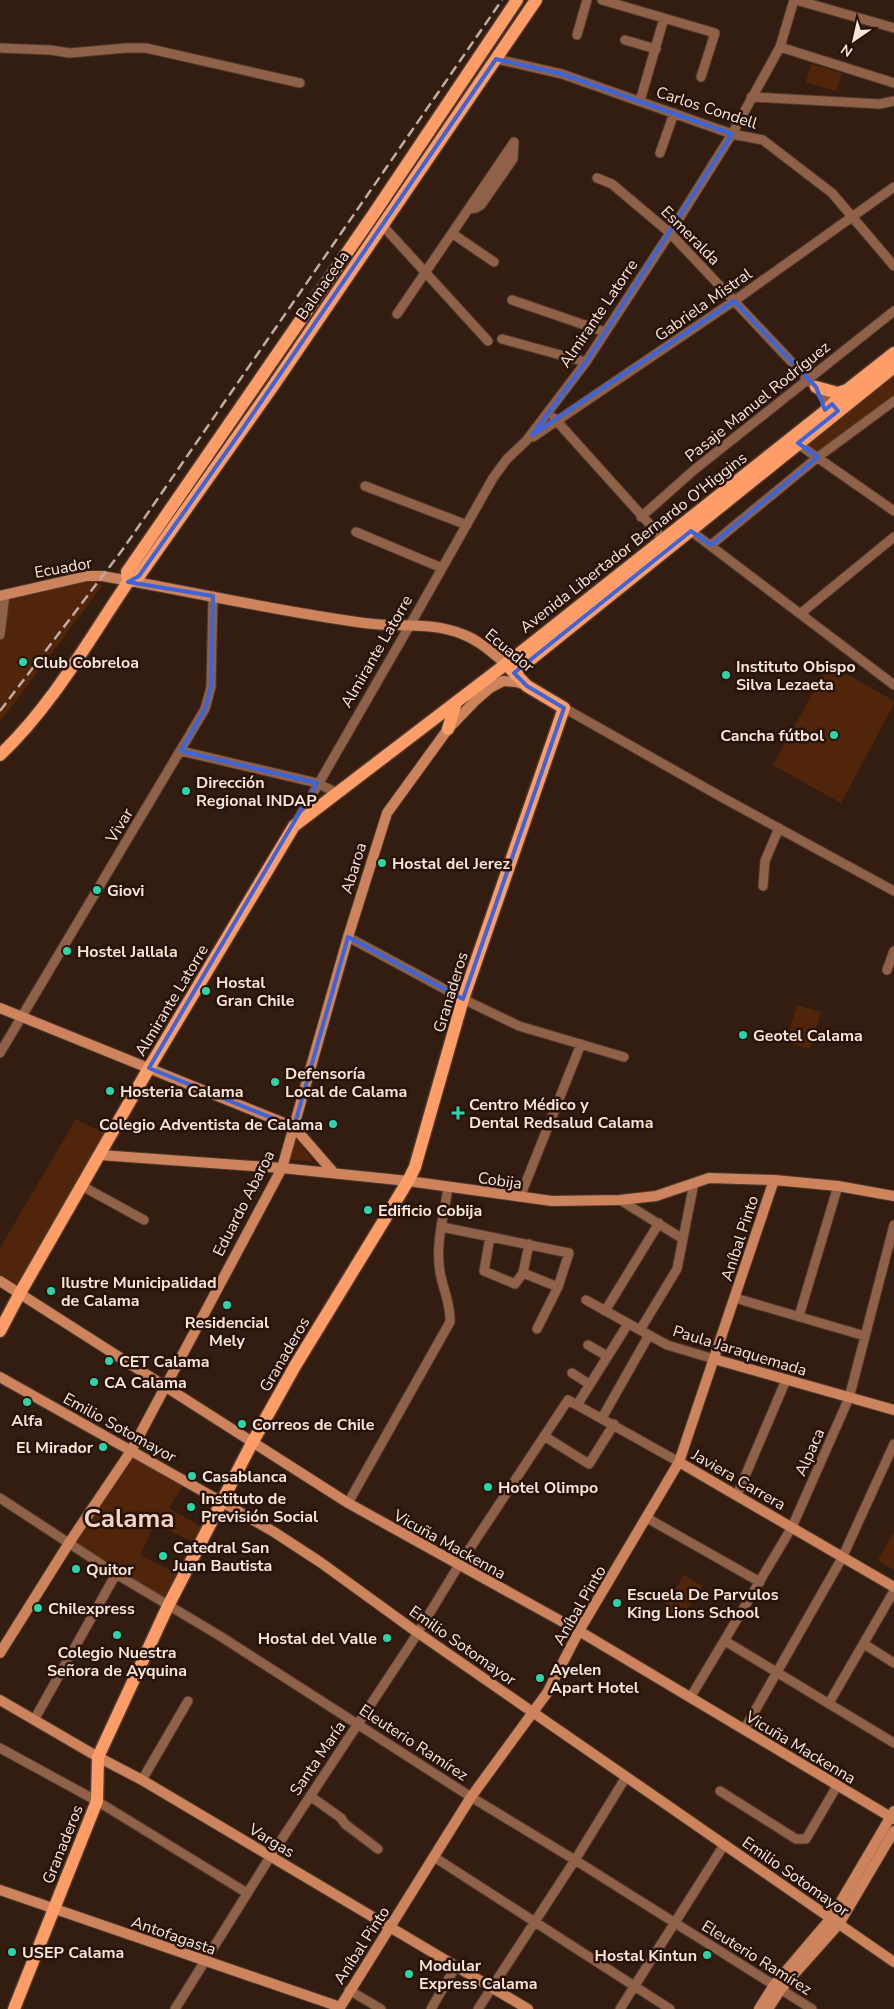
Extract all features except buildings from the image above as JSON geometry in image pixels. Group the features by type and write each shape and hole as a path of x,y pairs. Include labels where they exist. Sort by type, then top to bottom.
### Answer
{"main road":[{"name":"Balmaceda","path":"128,582 127,572 378,207 517,0"},
{"name":"Balmaceda","path":"0,755 17,739 39,712 128,582 139,576 383,226 536,0"},
{"name":"Avenida Libertador Bernardo O'Higgins","path":"510,668 662,538 820,414 835,408 847,390 894,353"},
{"name":"Avenida Libertador Bernardo O'Higgins","path":"294,826 456,702 510,668 691,530 798,444 835,408 894,367"},
{"path":"812,383 838,392 847,390"},
{"path":"812,383 822,405 820,414"},
{"name":"Ecuador","path":"510,668 527,686 564,708"},
{"path":"448,729 456,702"},
{"name":"Granaderos","path":"14,2009 97,1801 98,1757 168,1606 252,1443 295,1366 408,1181 414,1167 463,999 564,708"},
{"name":"Almirante Latorre","path":"0,1331 149,1068 294,826"}],"street":[{"path":"577,35 587,0"},
{"path":"602,0 715,33 701,77"},
{"path":"795,0 894,28"},
{"name":"Almirante Latorre","path":"294,826 498,469 526,441 586,362 732,134 780,47 795,0"},
{"path":"640,101 664,18"},
{"path":"625,40 656,49"},
{"path":"780,47 894,83"},
{"path":"0,48 50,50 70,53 146,48 300,83"},
{"name":"Carlos Condell","path":"496,59 562,74 732,134 763,140 832,193 894,266"},
{"path":"752,97 880,104 894,102"},
{"path":"660,153 674,114"},
{"path":"397,314 514,142 513,159 481,205 469,209"},
{"name":"Esmeralda","path":"597,178 612,184 670,233 835,408"},
{"name":"Gabriela Mistral","path":"526,441 734,301 894,187"},
{"path":"383,226 488,341"},
{"path":"453,234 494,262"},
{"path":"512,300 605,332"},
{"name":"Pasaje Manuel Rodríguez","path":"642,516 694,470 812,383 894,311"},
{"path":"502,339 586,362"},
{"path":"710,545 818,457 894,401"},
{"path":"549,412 662,538"},
{"path":"798,444 894,512"},
{"path":"365,486 467,525"},
{"path":"691,530 893,683"},
{"path":"356,532 442,568"},
{"path":"800,614 894,537"},
{"name":"Ecuador","path":"2,596 87,576 102,576 366,624 410,625 462,634 483,645 510,668"},
{"path":"0,635 2,596"},
{"name":"Vivar","path":"0,1053 181,751 204,709 211,688 213,596"},
{"name":"Abaroa","path":"294,1127 348,937 387,812 448,729 475,701 497,684 510,681 527,686"},
{"name":"Ecuador","path":"564,708 894,891"},
{"path":"181,751 317,783 337,793"},
{"path":"763,886 765,861 779,828"},
{"path":"348,937 463,999 520,1026 624,1056"},
{"path":"886,970 894,951"},
{"path":"0,1008 294,1127 334,1173"},
{"path":"520,1198 581,1044"},
{"name":"Eduardo Abaroa","path":"0,1653 69,1543 131,1451 282,1168 294,1127"},
{"name":"Cobija","path":"100,1155 334,1173 552,1201 620,1200 656,1196 709,1178 774,1180 838,1186 894,1196"},
{"name":"Aníbal Pinto","path":"339,2008 470,1797 548,1693 579,1632 679,1462 736,1298 774,1180"},
{"path":"640,1330 677,1269 694,1183"},
{"path":"82,1186 144,1220"},
{"path":"799,1316 838,1186"},
{"path":"348,1503 450,1322 451,1310 440,1273 438,1255 448,1188"},
{"path":"620,1200 683,1239"},
{"path":"605,1311 659,1223"},
{"name":"Alpaca","path":"690,1698 726,1641 792,1528 849,1398 865,1336 890,1260 894,1225"},
{"path":"442,1227 568,1253 558,1287 537,1329"},
{"path":"490,1237 484,1271 515,1284 523,1273 529,1244"},
{"path":"523,1273 558,1287"},
{"name":"Vicuña Mackenna","path":"0,1281 348,1503 579,1632 837,1786 893,1816"},
{"path":"736,1298 865,1336"},
{"name":"Paula Jaraquemada","path":"586,1300 667,1345 894,1410"},
{"path":"577,1405 628,1324"},
{"path":"602,1418 649,1335"},
{"path":"588,1345 607,1356"},
{"path":"572,1373 589,1384"},
{"name":"Emilio Sotomayor","path":"0,1377 222,1502 312,1557 418,1633 894,1962"},
{"path":"736,1495 786,1380"},
{"name":"Javiera Carrera","path":"568,1400 614,1424 894,1587"},
{"name":"Santa María","path":"175,2009 270,1857 418,1633 458,1565 568,1400"},
{"path":"544,1436 589,1464 614,1424"},
{"path":"744,1730 842,1558 894,1444"},
{"name":"Eleuterio Ramírez","path":"0,1498 116,1574 220,1636 470,1797 575,1860 812,2009"},
{"path":"647,1518 760,1582"},
{"path":"34,1720 116,1574"},
{"path":"829,1704 894,1591"},
{"path":"726,1641 894,1743"},
{"path":"864,1644 894,1663"},
{"name":"Vargas","path":"0,1700 98,1757 142,1780 525,2008"},
{"path":"142,1780 188,1701"},
{"path":"0,1748 97,1801 247,1893"},
{"path":"478,2009 575,1860 626,1777"},
{"path":"720,1790 796,1839 806,1839 837,1786"},
{"path":"310,1796 341,1818 345,1824 360,1834 364,1841 378,1849"},
{"path":"835,1921 893,1816"},
{"path":"759,2009 835,1921 894,1831"},
{"path":"620,2009 724,1845"},
{"path":"434,1857 670,2009"},
{"name":"Antofagasta","path":"0,1890 339,2008"},
{"path":"431,2009 456,1966"},
{"path":"768,2009 777,1987"},
{"path":"350,1990 381,2009"}],"highlighted area":[{"path":"496,59 562,74 732,134 586,362 532,435 734,301 816,387 825,410 832,404 838,411 798,443 818,457 711,545 691,531 514,673 527,686 564,708 463,999 348,937 294,1127 149,1068 317,783 181,751 205,709 211,687 213,596 128,582 139,576 239,434"}],"shaded area":[{"path":"811,64 842,73 836,91 806,82"},
{"path":"894,372 894,401 818,457 806,444"},
{"name":"Club Cobreloa","path":"91,581 103,585 0,722 0,601"},
{"name":"Cancha fútbol","path":"829,664 894,701 841,803 773,765"},
{"path":"797,1005 821,1012 810,1049 786,1042"},
{"path":"76,1119 107,1135 18,1289 0,1277 0,1248"},
{"path":"296,1137 313,1162 288,1159"},
{"path":"131,1459 138,1459 183,1485 169,1508 202,1527 194,1542 155,1524 140,1555 179,1575 165,1601 79,1546 77,1540"},
{"path":"894,1532 894,1570 878,1560"},
{"path":"684,1575 702,1586 681,1620 663,1609"}],"railway":[{"path":"0,711 123,549 502,0"}],"place":[{"name":"Club Cobreloa","path":"23,662"},
{"name":"Instituto Obispo Silva Lezaeta","path":"726,675"},
{"name":"Cancha fútbol","path":"834,735"},
{"name":"Dirección Regional INDAP","path":"186,791"},
{"name":"Hostal del Jerez","path":"382,863"},
{"name":"Giovi","path":"97,890"},
{"name":"Hostel Jallala","path":"67,951"},
{"name":"Hostal Gran Chile","path":"206,991"},
{"name":"Geotel Calama","path":"743,1035"},
{"name":"Defensoría Local de Calama","path":"275,1082"},
{"name":"Hosteria Calama","path":"110,1091"},
{"name":"Centro Médico y Dental Redsalud Calama","path":"458,1113"},
{"name":"Colegio Adventista de Calama","path":"333,1124"},
{"name":"Edificio Cobija","path":"368,1210"},
{"name":"Ilustre Municipalidad de Calama","path":"51,1291"},
{"name":"Residencial Mely","path":"227,1305"},
{"name":"CET Calama","path":"109,1361"},
{"name":"CA Calama","path":"94,1382"},
{"name":"Alfa","path":"27,1402"},
{"name":"Correos de Chile","path":"242,1424"},
{"name":"El Mirador","path":"103,1447"},
{"name":"Casablanca","path":"192,1476"},
{"name":"Hotel Olimpo","path":"488,1487"},
{"name":"Instituto de Previsión Social","path":"191,1507"},
{"name":"Catedral San Juan Bautista","path":"163,1556"},
{"name":"Quitor","path":"76,1569"},
{"name":"Escuela De Parvulos King Lions School","path":"617,1603"},
{"name":"Chilexpress","path":"38,1608"},
{"name":"Colegio Nuestra Señora de Ayquina","path":"117,1635"},
{"name":"Hostal del Valle","path":"387,1638"},
{"name":"Ayelen Apart Hotel","path":"540,1678"},
{"name":"USEP Calama","path":"12,1952"},
{"name":"Hostal Kintun","path":"707,1955"},
{"name":"Modular Express Calama","path":"409,1974"}],"district":[{"name":"Calama","path":"129,1518"}]}
